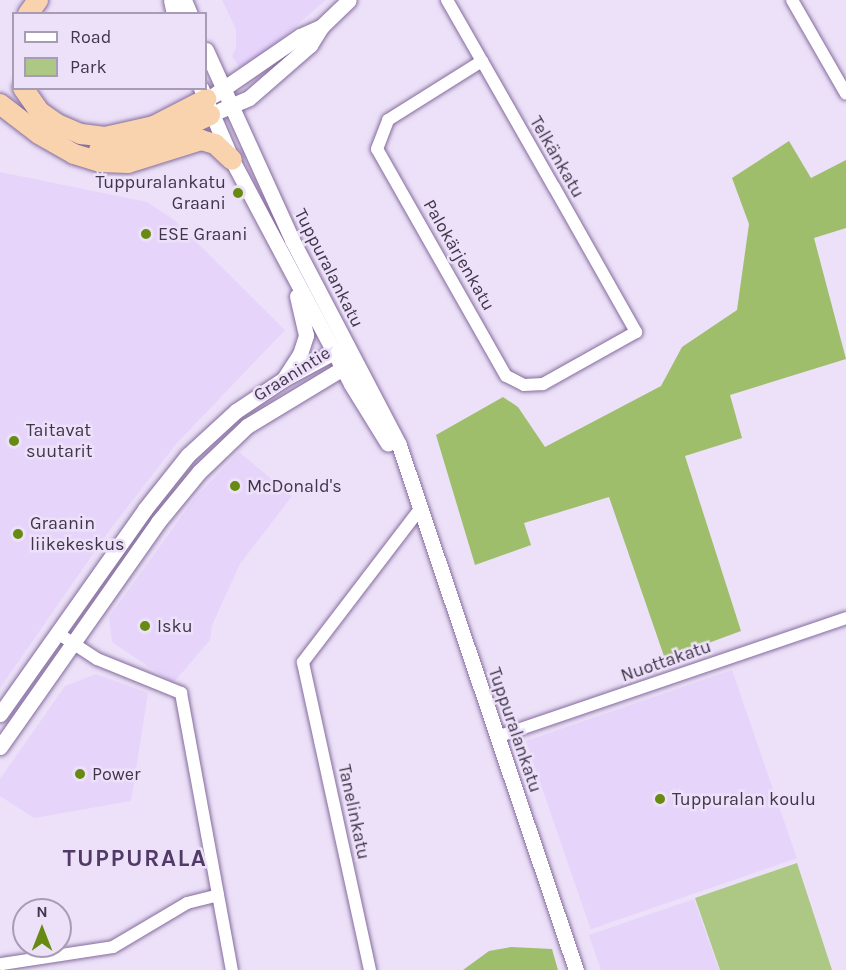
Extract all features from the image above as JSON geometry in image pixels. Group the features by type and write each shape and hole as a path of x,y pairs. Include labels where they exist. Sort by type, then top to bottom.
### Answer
{"highway":[{"path":"24,90 40,112 57,124 81,134 105,137 154,126 210,98"},
{"path":"39,134 84,148 113,151 147,145 210,98"},
{"path":"0,104 39,134 74,154 100,162 128,163 201,140 215,144 232,160"}],"street":[{"path":"210,98 230,106 249,98 310,45 322,26 349,0"},
{"name":"Telkänkatu","path":"447,0 636,332"},
{"path":"792,0 846,94"},
{"path":"210,98 300,36 322,26"},
{"name":"Palokärjenkatu","path":"482,61 388,120 376,149 506,376 524,385 543,384 636,332"},
{"name":"Tuppuralankatu","path":"207,62 210,98 232,160 334,352 392,450 419,506"},
{"name":"Tuppuralankatu","path":"210,98 230,106 350,353 399,445 576,970"},
{"path":"284,379 300,354 306,335 289,268"},
{"name":"Graanintie","path":"0,714 66,638 158,522 221,448 270,410 343,368 350,353 334,352 284,379 236,411 188,455 144,509 66,638 0,747"},
{"name":"Tanelinkatu","path":"370,970 303,662 419,506"},
{"name":"Nuottakatu","path":"497,737 846,618"},
{"path":"66,638 97,658 182,693 232,970"},
{"path":"2,964 113,947 187,903 218,895"}],"shaded area":[{"path":"222,0 326,0 261,56 240,68 232,56 236,48 236,29"},
{"path":"0,172 147,202 174,220 285,330 177,443 109,531 0,688"},
{"path":"239,452 292,496 240,564 212,625 210,640 173,683 112,642 109,617 194,499"},
{"name":"Tuppuralan koulu","path":"732,670 797,858 591,929 526,741"},
{"path":"96,674 148,693 131,801 34,818 0,796 0,779 65,686"},
{"path":"694,899 719,970 601,970 589,935"}],"green space":[{"path":"789,141 811,178 846,160 846,228 814,238 846,359 730,395 742,438 685,456 741,631 665,659 609,497 524,523 531,545 475,565 436,435 503,397 518,407 545,447 661,386 682,347 737,310 749,224 732,178"},
{"path":"797,863 832,970 720,970 695,898"},
{"path":"511,947 552,949 558,970 463,970 489,951"}],"place":[{"name":"Tuppuralankatu Graani","path":"238,193"},
{"name":"ESE Graani","path":"146,234"},
{"name":"Taitavat suutarit","path":"14,441"},
{"name":"McDonald's","path":"235,486"},
{"name":"Graanin liikekeskus","path":"18,534"},
{"name":"Isku","path":"145,626"},
{"name":"Power","path":"80,774"},
{"name":"Tuppuralan koulu","path":"660,799"}],"district":[{"name":"TUPPURALA","path":"135,859"}]}
